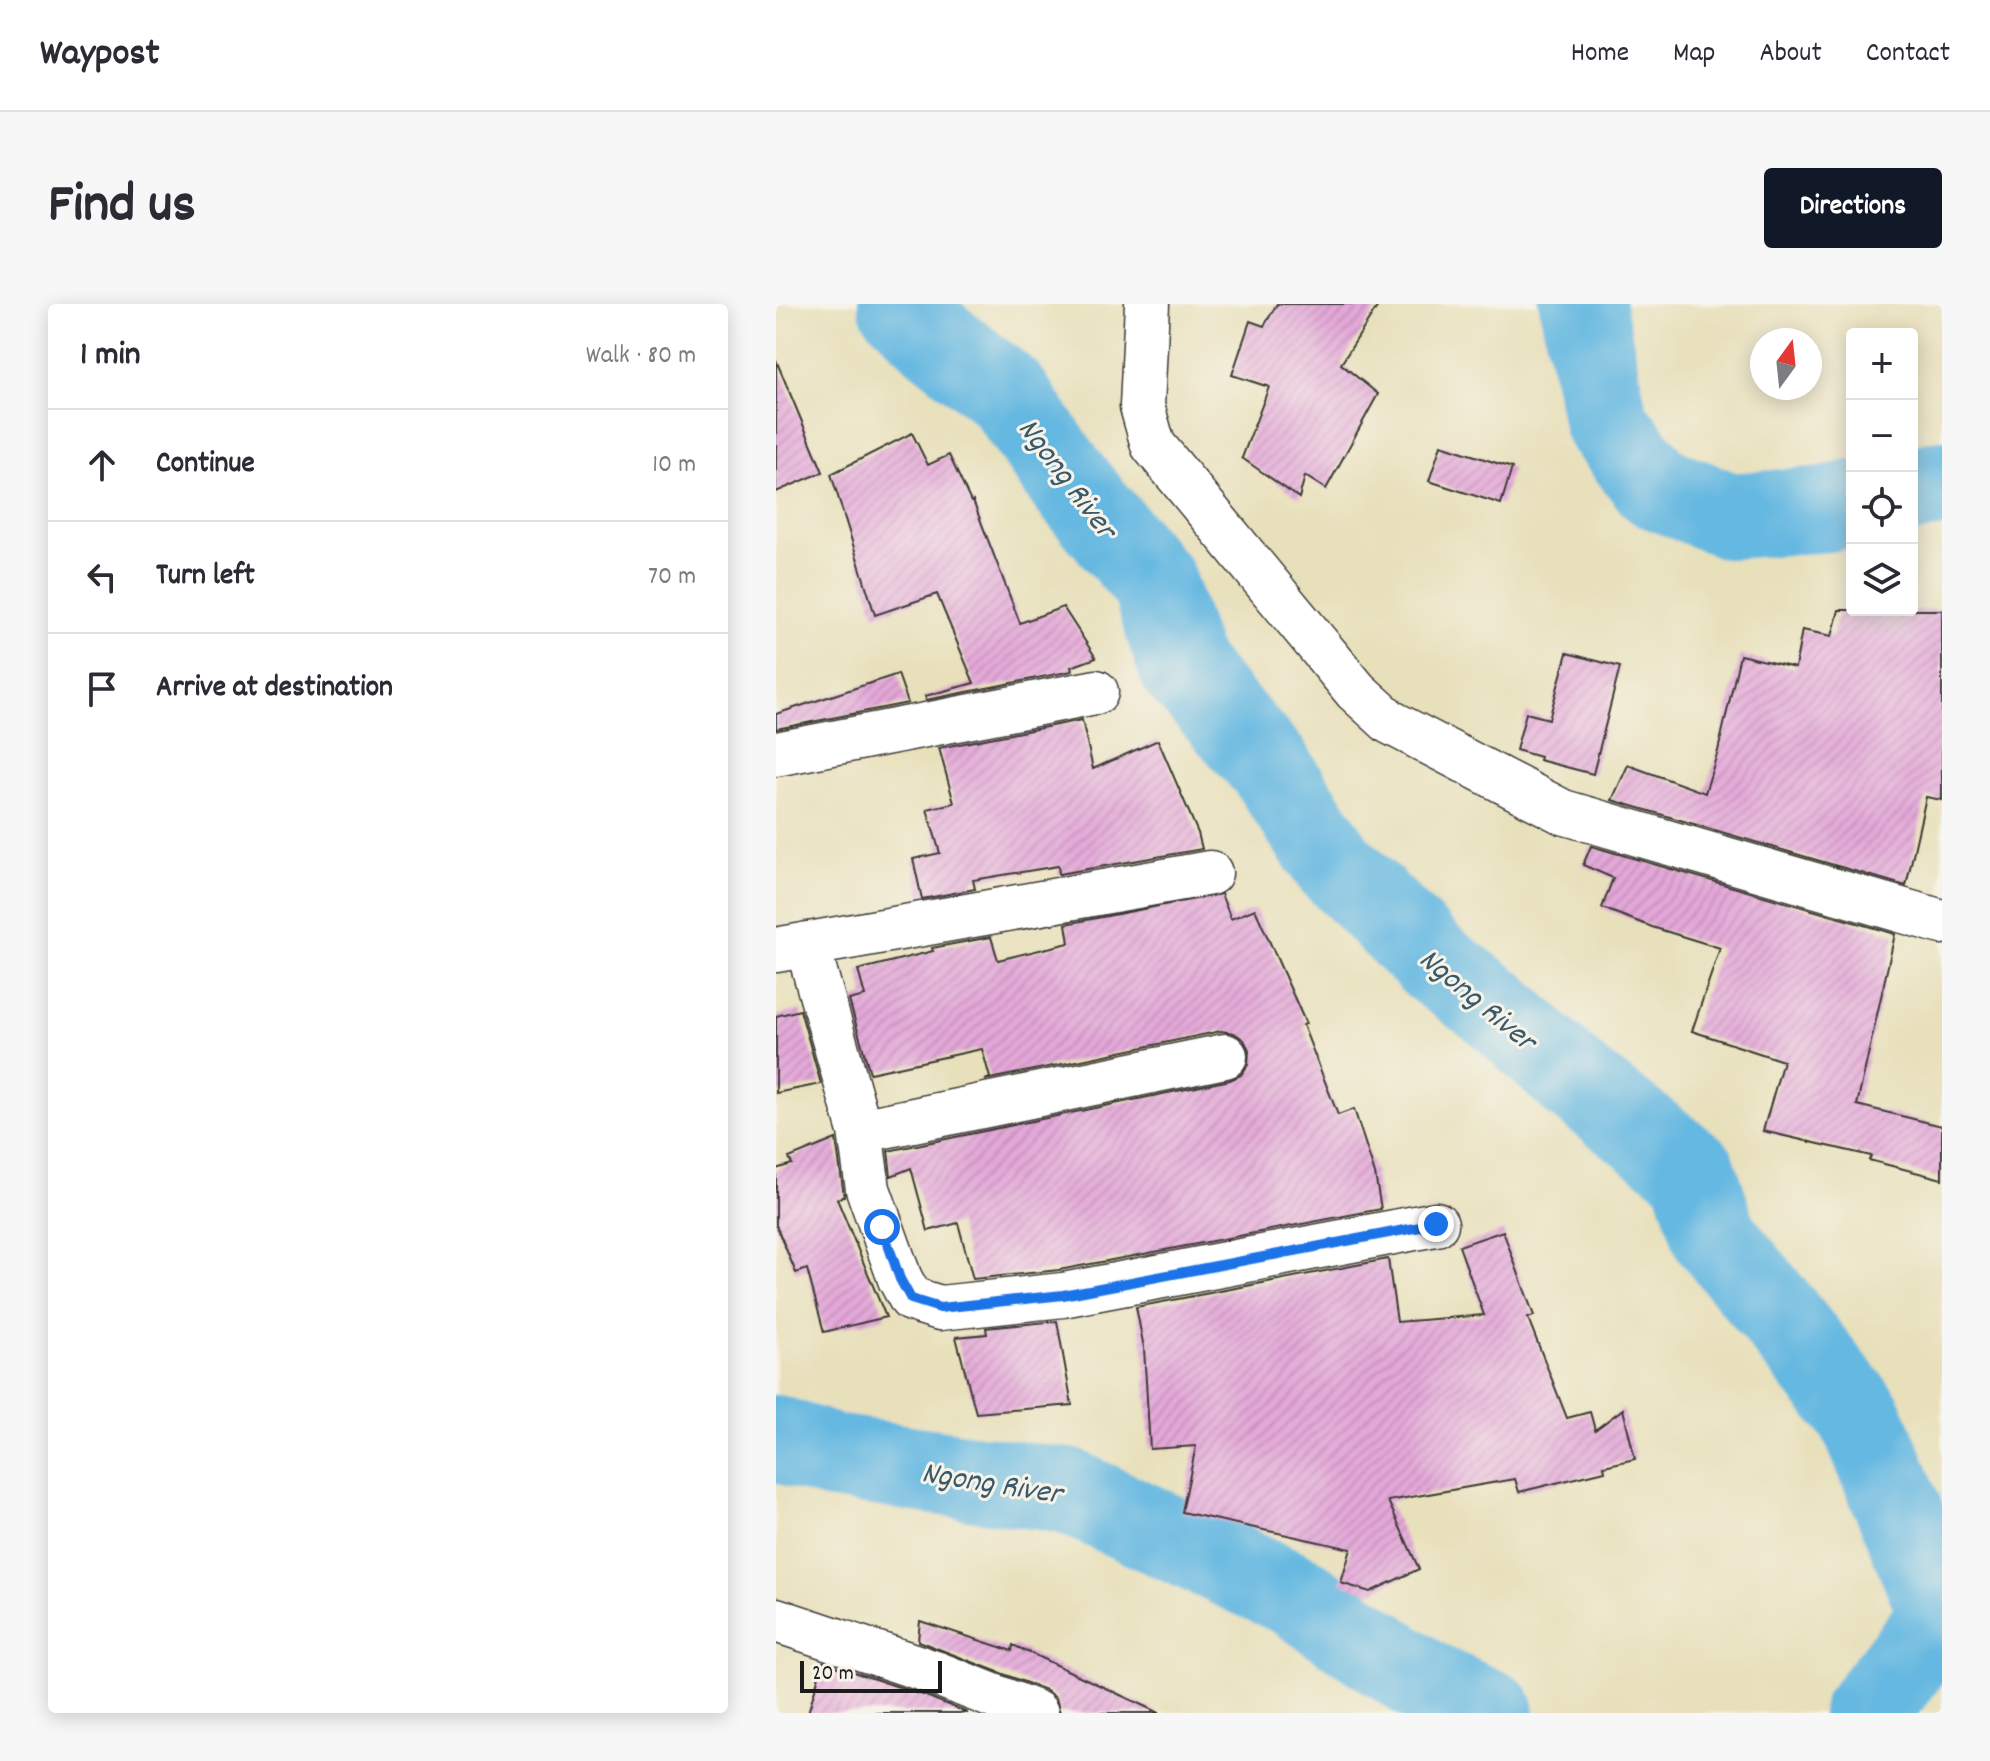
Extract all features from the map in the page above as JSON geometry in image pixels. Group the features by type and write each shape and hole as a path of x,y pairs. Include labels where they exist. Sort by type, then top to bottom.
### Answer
{"street":[{"path":"1147,304 1142,406 1153,445 1356,691 1390,722 1563,812 1942,922"},
{"path":"776,754 1096,692"},
{"path":"1210,873 792,947 860,1131 868,1189 900,1279 911,1299 940,1308 1063,1295 1436,1224"},
{"path":"860,1131 1225,1056"},
{"path":"776,1620 935,1673 1036,1713"}],"building":[{"path":"1277,304 1379,304 1341,364 1378,394 1326,489 1305,476 1299,498 1242,458 1269,387 1232,375 1250,321 1264,326"},
{"path":"776,360 823,472 776,492"},
{"path":"912,433 928,465 949,455 973,501 1020,623 1063,607 1096,658 1071,667 1072,671 926,700 925,696 974,683 937,594 875,615 831,474"},
{"path":"1441,445 1512,468 1501,504 1429,481"},
{"path":"1839,610 1846,610 1846,616 1918,616 1918,610 1942,610 1942,800 1926,797 1906,886 1612,800 1628,765 1705,793 1740,655 1795,668 1802,630 1832,636"},
{"path":"1567,653 1620,667 1593,774 1539,760 1540,757 1516,750 1526,713 1549,719"},
{"path":"898,674 908,703 776,729 776,714"},
{"path":"1082,720 1093,769 1158,740 1202,849 1059,874 1058,866 973,880 975,889 922,899 913,859 940,853 927,809 954,803 939,748"},
{"path":"1591,846 1895,934 1857,1105 1942,1126 1942,1179 1869,1160 1871,1156 1763,1131 1783,1061 1692,1031 1720,948 1602,908 1613,878 1583,865"},
{"path":"1221,894 1231,919 1255,909 1306,1024 1303,1025 1338,1115 1354,1109 1375,1174 1381,1209 1059,1270 973,1279 958,1223 928,1231 911,1168 891,1176 888,1151 1230,1080 1241,1075 1248,1065 1249,1050 1244,1040 1234,1033 1221,1031 985,1080 990,1078 982,1049 870,1073 849,1000 865,996 858,970 933,951 932,948 991,937 998,960 1069,943 1066,924"},
{"path":"800,1010 821,1084 776,1093 776,1016"},
{"path":"836,1139 844,1196 837,1199 886,1317 824,1332 807,1269 796,1273 776,1225 776,1169 792,1164 789,1158"},
{"path":"1503,1231 1534,1316 1528,1318 1567,1418 1590,1412 1595,1430 1623,1409 1635,1459 1604,1466 1605,1471 1519,1492 1515,1479 1388,1501 1419,1569 1370,1592 1341,1583 1351,1549 1182,1512 1196,1446 1150,1449 1144,1348 1136,1307 1388,1259 1397,1322 1484,1315 1459,1246"},
{"path":"1057,1321 1072,1405 976,1413 956,1337 987,1334 986,1328"},
{"path":"920,1621 1012,1651 1013,1645 1159,1713 1060,1713 1056,1698 1045,1690 918,1641"},
{"path":"823,1662 926,1696 968,1713 808,1713"}],"waterway":[{"name":"Ngong River","path":"901,304 936,338 1007,394 1070,484 1153,582 1182,669 1269,766 1335,865 1434,963 1497,1009 1576,1082 1694,1171 1715,1237 1861,1417 1942,1615 1865,1713"},
{"name":"Ngong River","path":"1582,304 1606,423 1655,486 1730,516 1828,509 1846,504"},
{"name":"Ngong River","path":"1918,489 1942,483"},
{"name":"Ngong River","path":"776,1438 833,1457 1068,1491 1295,1595 1429,1685 1492,1713"}],"route":[{"path":"882,1227 900,1279 911,1299 940,1308 1063,1295 1436,1224"}]}
